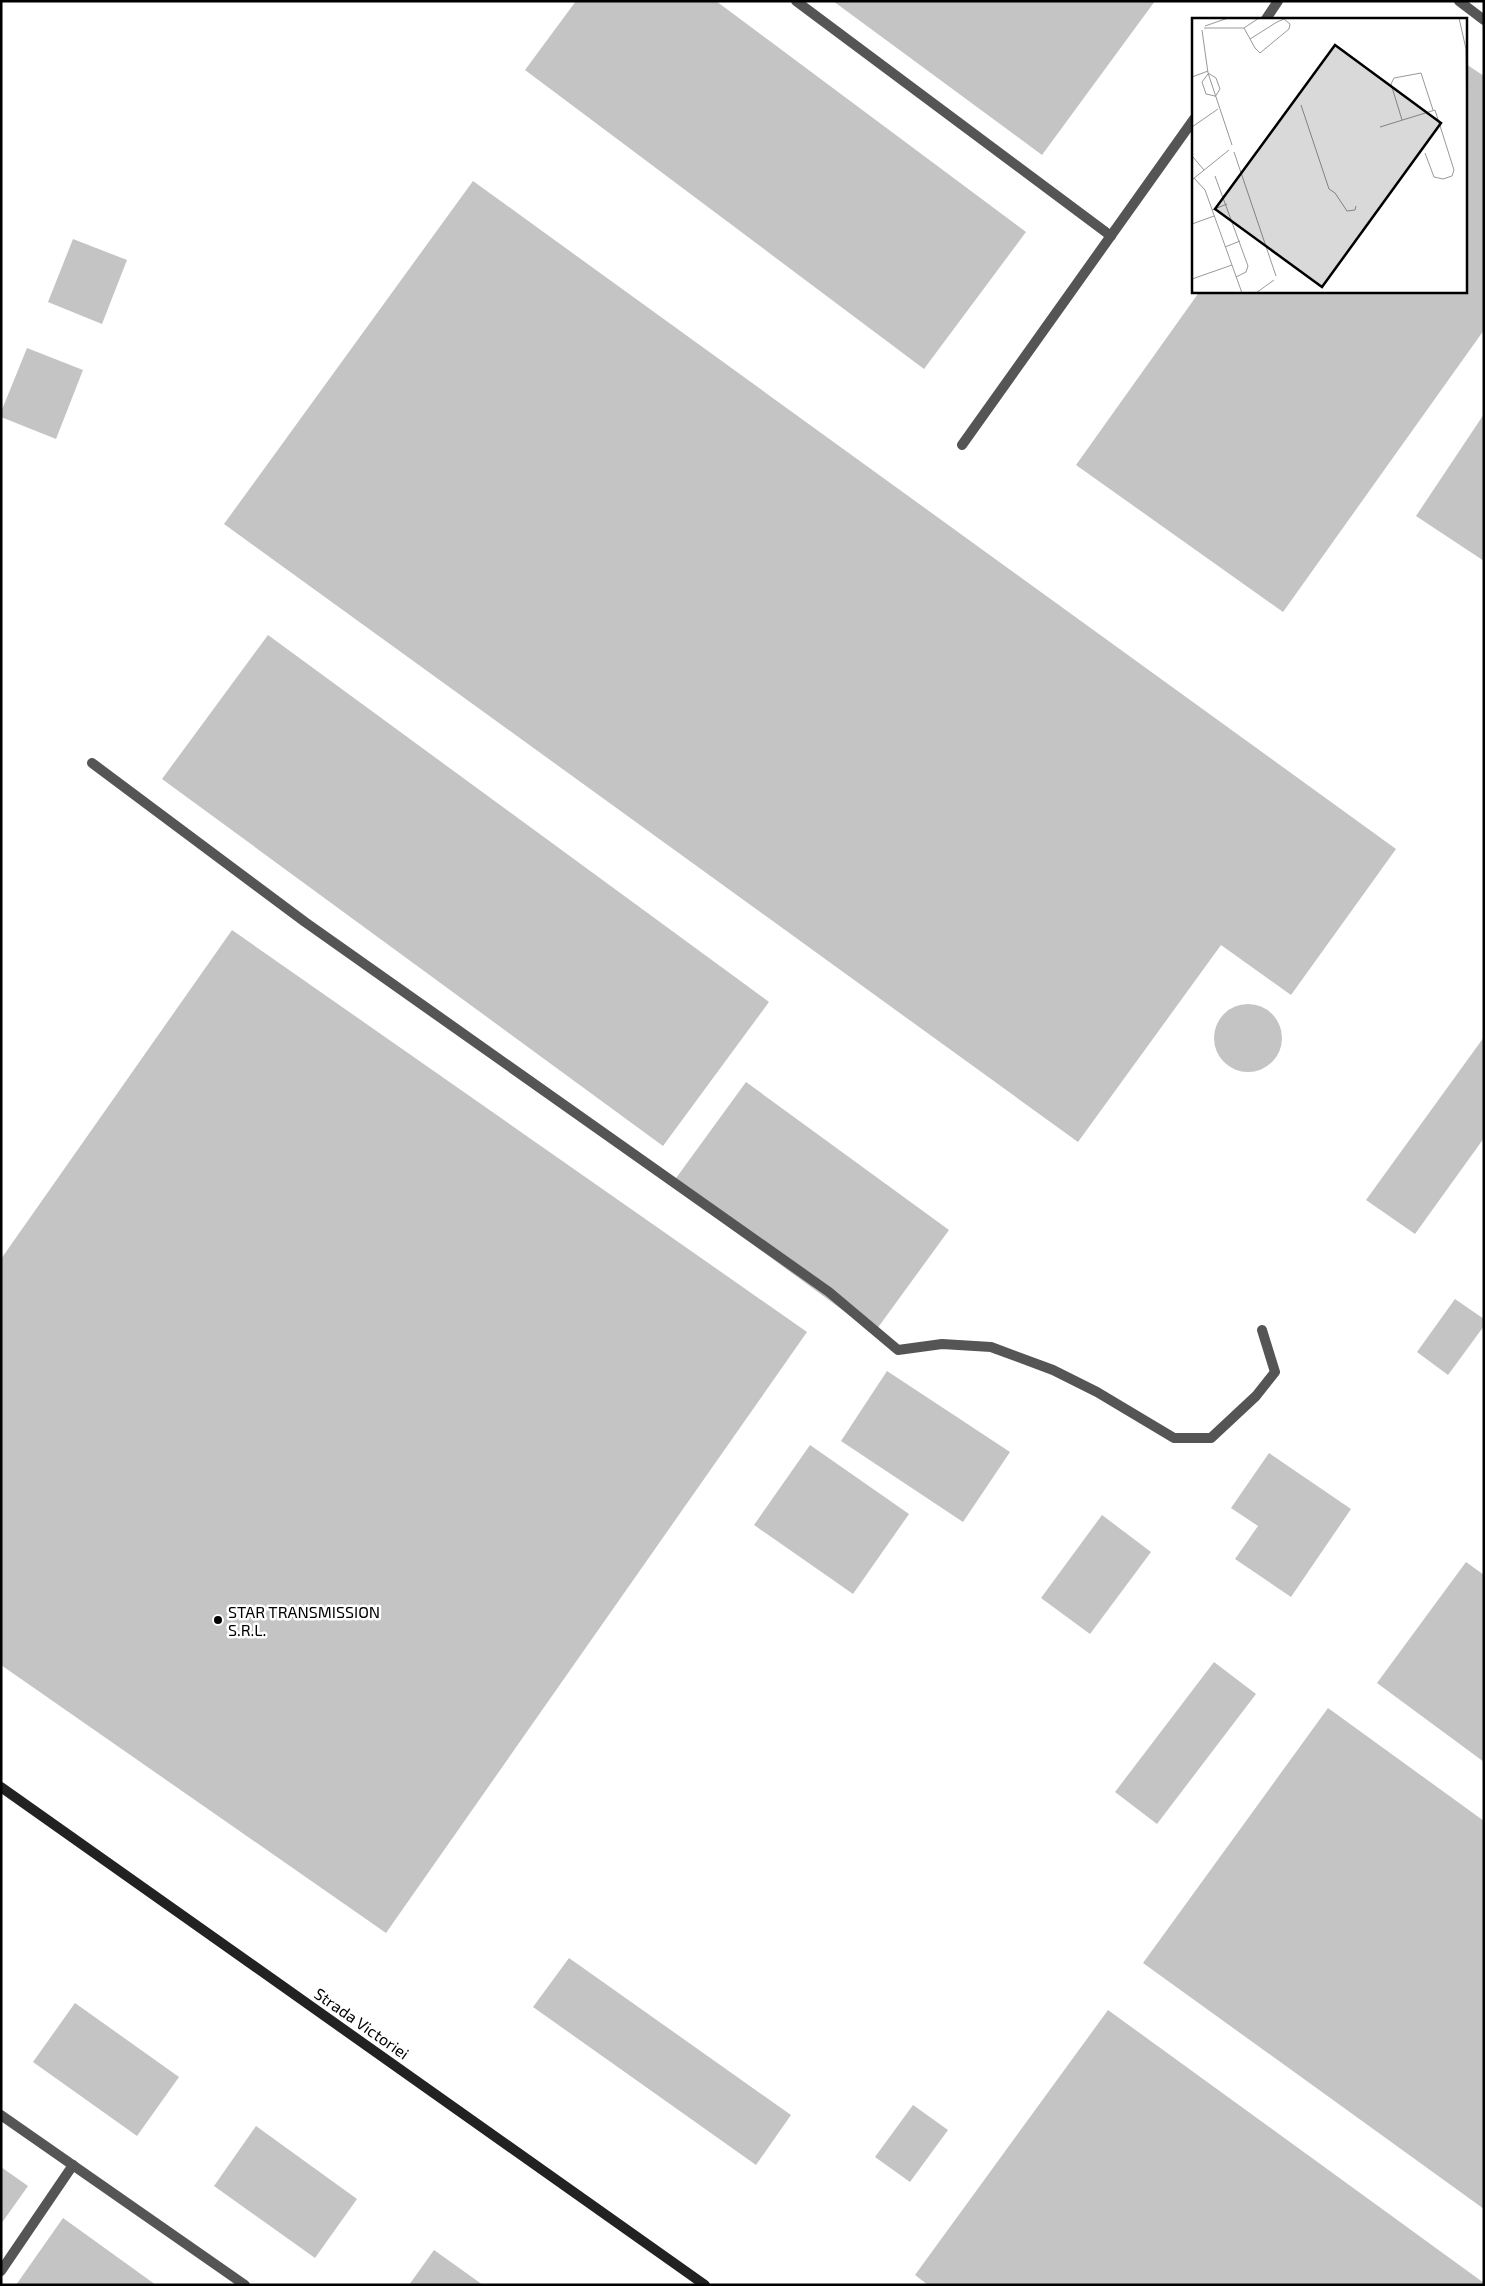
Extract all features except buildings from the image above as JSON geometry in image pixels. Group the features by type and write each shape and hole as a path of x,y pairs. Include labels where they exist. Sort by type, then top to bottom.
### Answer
{"main road":[{"name":"Strada Victoriei","path":"1,1787 705,2285"}],"street":[{"path":"796,1 1110,236"},
{"path":"1267,18 1278,1"},
{"path":"1459,1 1484,20"},
{"path":"962,445 1192,123"},
{"path":"92,762 305,922 829,1292 898,1350 942,1344 991,1347 1053,1370 1097,1392 1174,1438 1211,1438 1256,1396 1275,1372 1262,1330"},
{"path":"1,2115 245,2285"},
{"path":"1,2271 73,2165"}],"place":[{"name":"STAR TRANSMISSION S.R.L.","path":"218,1620"}]}
